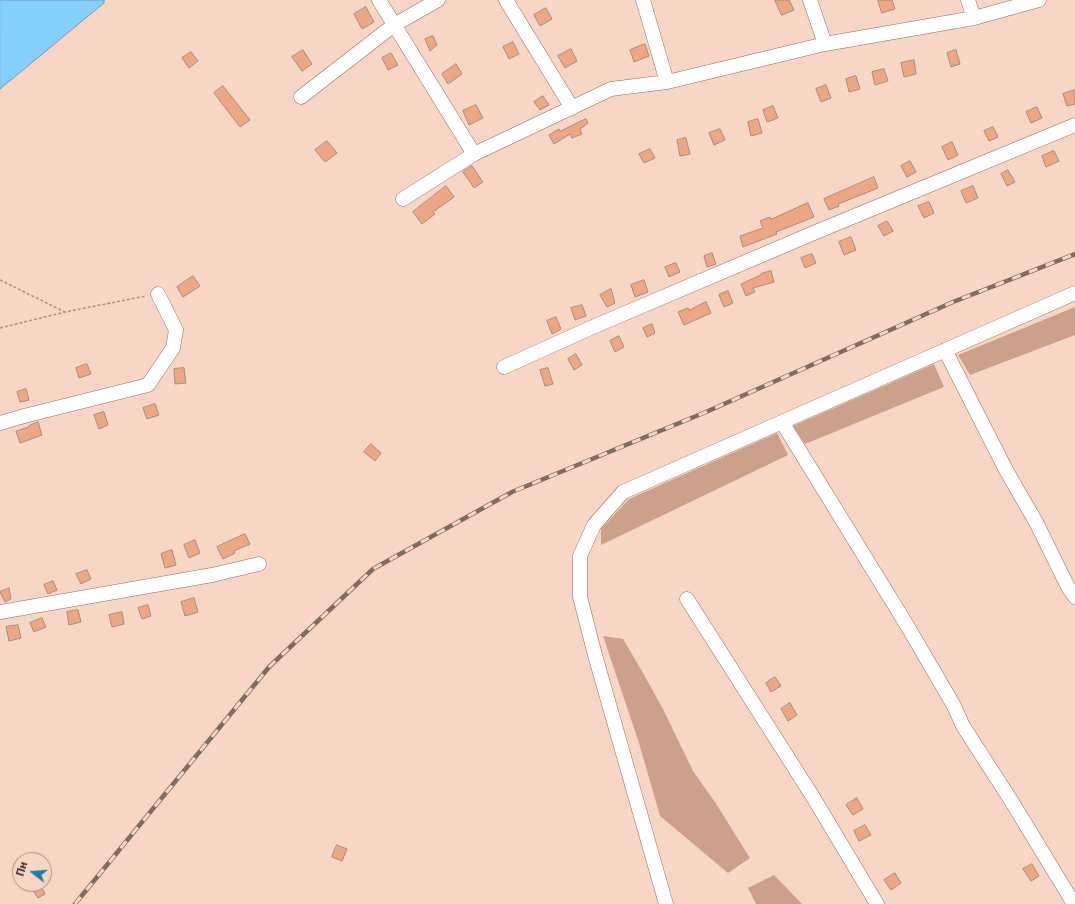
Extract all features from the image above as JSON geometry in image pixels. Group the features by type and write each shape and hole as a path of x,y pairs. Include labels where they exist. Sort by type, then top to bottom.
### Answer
{"street":[{"path":"379,0 474,154"},
{"path":"301,97 394,25 438,0"},
{"path":"506,0 572,108"},
{"path":"643,0 667,82"},
{"path":"810,0 825,44"},
{"path":"968,0 974,18"},
{"path":"402,198 474,154 611,89 667,82 825,44 974,18 1039,0"},
{"path":"504,367 609,320 816,232 1075,125"},
{"path":"666,904 595,655 580,597 580,556 594,525 623,492 1075,292"},
{"path":"0,423 148,385 174,348 176,330 158,294"},
{"path":"945,350 1006,470 1037,524 1068,587 1075,597"},
{"path":"782,422 908,627 954,706 963,726 1012,802 1074,904"},
{"path":"0,612 212,575 259,564"},
{"path":"687,599 877,904"}],"path":[{"path":"0,280 65,312"},
{"path":"0,328 65,312 158,294"}],"shaded area":[{"path":"1075,307 1075,335 970,375 958,355"},
{"path":"934,364 944,387 805,444 793,426"},
{"path":"777,433 788,455 601,545 601,529 629,499"},
{"path":"603,636 623,639 663,709 693,771 715,802 750,858 728,873 660,816 639,743"},
{"path":"774,875 802,904 756,904 748,888"}],"water":[{"path":"0,0 104,0 104,3 0,89"}],"building":[{"path":"775,0 789,0 794,10 782,15"},
{"path":"878,0 892,0 895,9 882,13"},
{"path":"366,7 374,22 362,29 354,14"},
{"path":"546,8 552,19 540,26 534,15"},
{"path":"433,36 437,45 430,51 425,39"},
{"path":"513,42 519,54 509,59 503,47"},
{"path":"645,44 649,56 634,62 630,50"},
{"path":"571,49 577,61 565,68 558,56"},
{"path":"303,50 312,64 302,71 292,57"},
{"path":"956,50 960,64 951,67 947,53"},
{"path":"191,52 198,61 189,68 182,58"},
{"path":"391,53 398,65 388,70 382,58"},
{"path":"914,60 916,74 904,77 901,63"},
{"path":"456,64 462,74 448,84 442,74"},
{"path":"884,69 888,81 875,85 872,72"},
{"path":"856,76 860,89 849,92 846,79"},
{"path":"826,85 831,98 821,102 816,89"},
{"path":"223,86 250,120 240,127 214,93"},
{"path":"1075,90 1075,104 1067,106 1063,94"},
{"path":"543,96 549,105 540,110 534,102"},
{"path":"476,105 483,118 469,125 463,111"},
{"path":"773,106 778,118 767,122 763,110"},
{"path":"1037,107 1042,118 1031,123 1026,112"},
{"path":"586,119 588,123 580,129 582,134 572,138 570,134 554,144 549,135 559,129 560,131"},
{"path":"758,119 762,133 751,136 748,122"},
{"path":"993,127 998,137 989,141 984,131"},
{"path":"720,129 725,140 714,145 709,133"},
{"path":"686,138 690,154 680,156 677,140"},
{"path":"327,141 337,153 325,162 315,150"},
{"path":"952,142 958,155 948,160 942,147"},
{"path":"650,149 655,158 644,163 639,154"},
{"path":"1054,151 1059,161 1046,167 1042,156"},
{"path":"910,161 916,172 907,177 901,166"},
{"path":"472,166 483,182 474,188 463,172"},
{"path":"1008,170 1015,182 1007,186 1001,174"},
{"path":"874,177 878,188 838,204 839,206 829,210 824,199"},
{"path":"446,186 454,197 433,212 435,214 422,224 413,212"},
{"path":"973,186 978,198 966,203 961,191"},
{"path":"929,202 934,213 924,218 918,206"},
{"path":"808,203 814,217 776,232 777,234 743,247 740,236 763,228 760,221 770,217 771,219"},
{"path":"887,221 893,231 884,236 878,226"},
{"path":"851,237 856,250 844,255 839,242"},
{"path":"712,253 716,264 707,267 704,256"},
{"path":"812,254 816,263 805,268 801,258"},
{"path":"676,263 680,272 669,277 665,267"},
{"path":"771,271 774,282 753,288 755,292 746,296 741,284 761,274"},
{"path":"193,276 200,286 183,297 177,287"},
{"path":"644,280 648,292 635,297 631,285"},
{"path":"611,289 615,303 607,307 600,295"},
{"path":"728,291 733,303 724,307 719,295"},
{"path":"706,302 711,313 684,325 678,312 688,308 689,310"},
{"path":"582,305 586,316 575,320 571,308"},
{"path":"556,317 561,329 552,334 547,321"},
{"path":"652,324 655,333 647,337 643,328"},
{"path":"619,336 624,347 615,352 610,341"},
{"path":"576,354 582,365 574,370 568,359"},
{"path":"87,364 91,374 79,378 76,368"},
{"path":"184,368 186,383 175,384 174,369"},
{"path":"548,368 553,384 545,386 540,370"},
{"path":"26,389 29,400 20,402 17,392"},
{"path":"155,404 159,415 147,419 143,408"},
{"path":"104,412 108,425 99,429 94,415"},
{"path":"38,422 42,435 20,443 16,431 29,427"},
{"path":"371,444 381,453 375,461 364,452"},
{"path":"245,534 250,544 234,551 235,553 223,559 217,547"},
{"path":"195,540 200,553 189,558 184,545"},
{"path":"172,550 176,565 165,568 161,554"},
{"path":"87,570 91,579 81,584 76,574"},
{"path":"53,581 57,590 48,594 44,585"},
{"path":"9,588 11,599 5,602 0,592"},
{"path":"194,598 198,612 185,616 181,602"},
{"path":"148,605 151,616 142,619 138,608"},
{"path":"78,610 81,622 69,625 67,612"},
{"path":"122,612 124,624 112,627 109,615"},
{"path":"42,618 46,627 34,632 30,623"},
{"path":"18,625 21,638 9,641 6,627"},
{"path":"775,677 781,686 771,692 766,683"},
{"path":"790,703 797,715 788,721 781,709"},
{"path":"857,798 863,809 853,815 846,805"},
{"path":"865,825 871,835 859,841 854,831"},
{"path":"337,845 347,849 342,861 332,857"},
{"path":"1032,864 1039,876 1031,881 1023,869"},
{"path":"895,873 901,883 891,890 884,880"},
{"path":"34,892 44,892 45,894 38,898"}],"railway":[{"path":"75,904 269,667 373,569 512,492 706,412 953,302 1075,254"}]}
